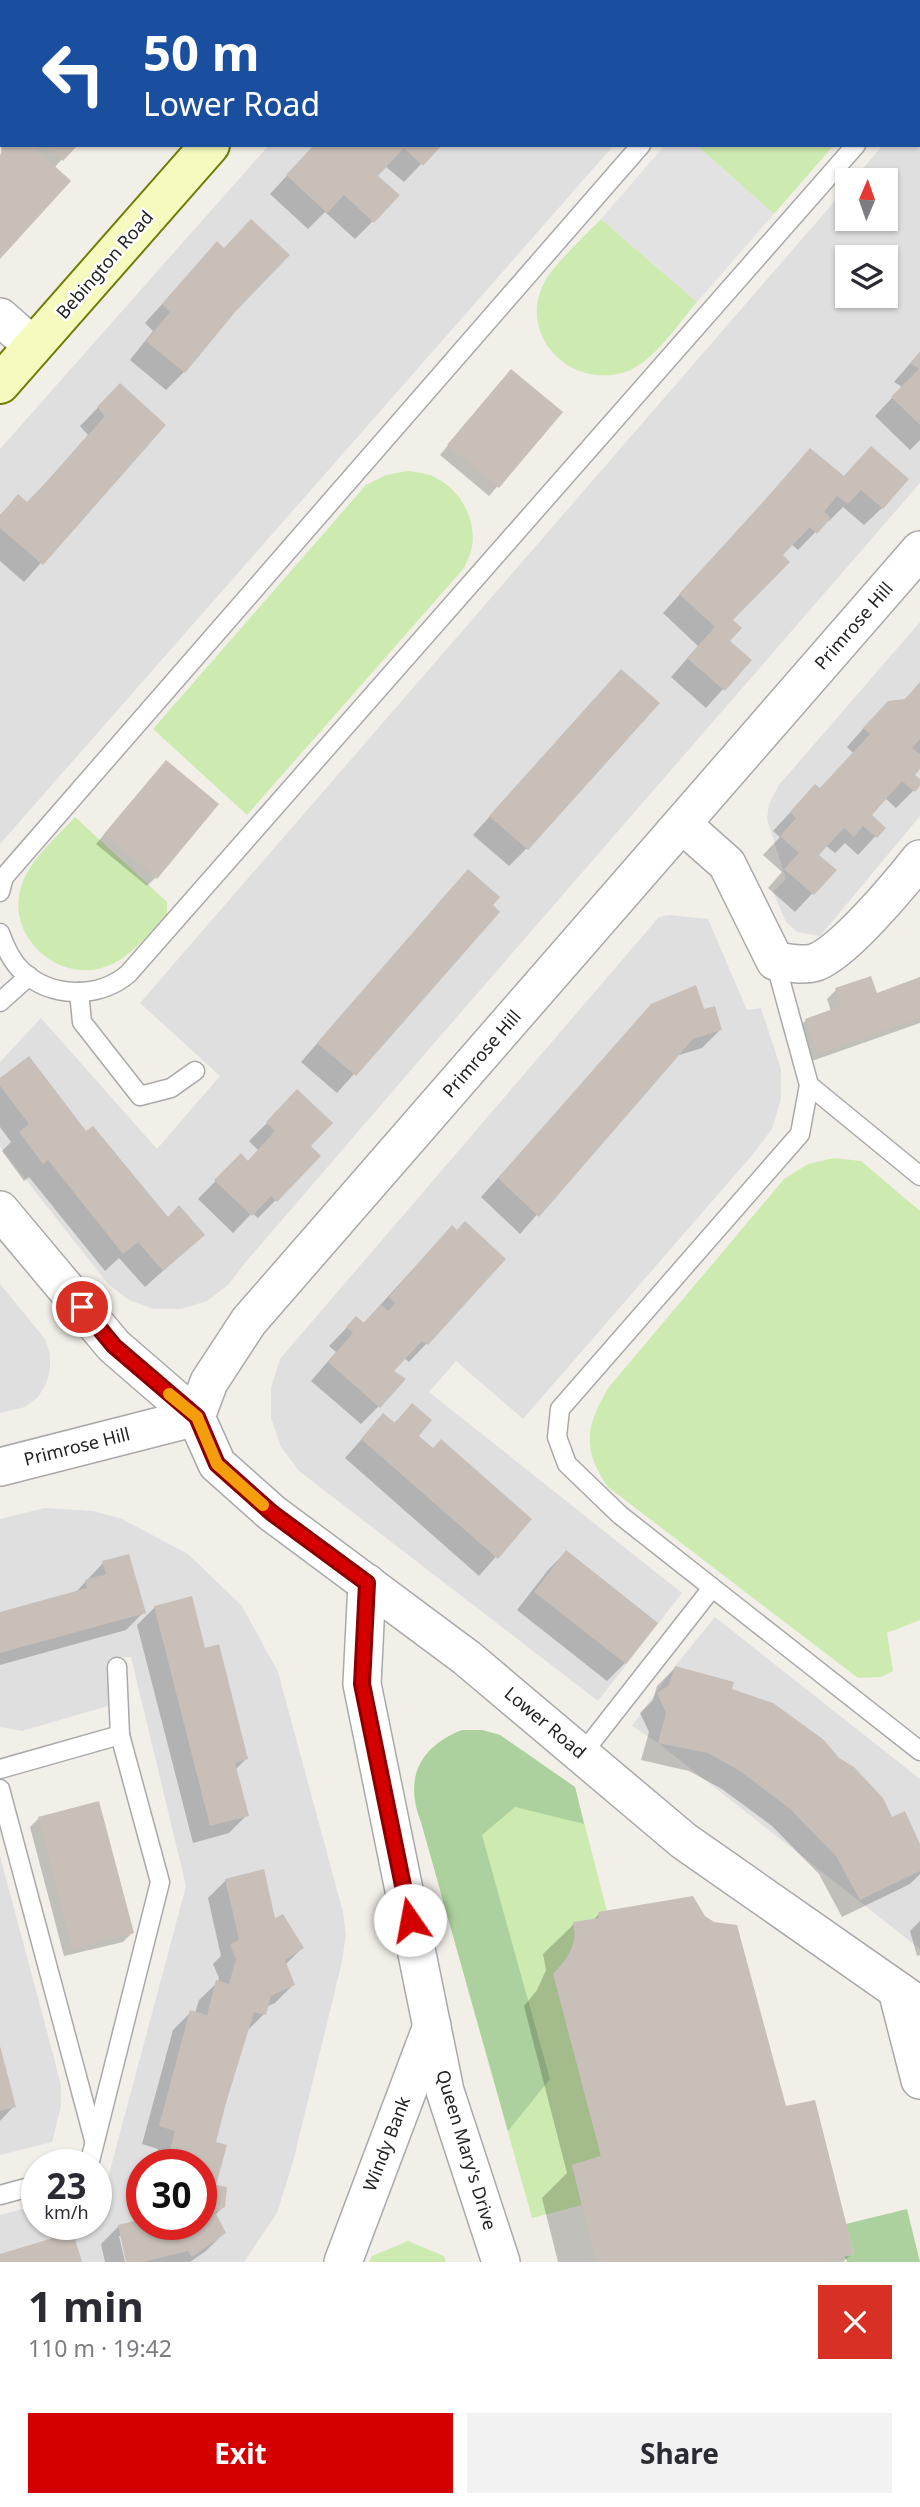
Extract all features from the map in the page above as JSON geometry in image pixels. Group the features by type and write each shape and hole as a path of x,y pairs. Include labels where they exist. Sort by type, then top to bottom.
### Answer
{"main road":[{"name":"Bebington Road","path":"0,384 208,147"}],"street":[{"path":"0,317 33,346"},
{"name":"Primrose Hill","path":"0,1467 197,1417 209,1382 249,1321 920,550"},
{"path":"682,824 727,864 775,961 812,964 835,952 904,880 920,859"},
{"path":"0,1210 114,1346 197,1417"},
{"name":"Lower Road","path":"197,1417 217,1464 272,1513 467,1658 684,1841 908,1998"},
{"name":"Queen Mary's Drive","path":"367,1583 362,1684 445,2091 501,2262"},
{"path":"908,1998 920,2080"},
{"name":"Windy Bank","path":"343,2262 432,2026"}],"lane":[{"path":"0,892 4,877 639,147"},
{"path":"0,933 6,951 22,971 43,985 68,992 93,992 117,984 128,974 854,147"},
{"path":"775,961 809,1085 800,1133 561,1409 557,1437 567,1464 620,1515 920,1751"},
{"path":"0,1002 29,976"},
{"path":"79,992 82,1022 140,1096 171,1088 195,1071"},
{"path":"809,1085 920,1177"},
{"path":"582,1754 712,1588"},
{"path":"93,2149 160,1882 120,1735 117,1667"},
{"path":"0,1769 120,1735"},
{"path":"0,1789 95,2142"},
{"path":"0,2195 21,2189"}],"shaded area":[{"path":"267,147 612,147 0,844 0,449"},
{"path":"663,147 698,147 774,214 697,302 601,219"},
{"path":"881,147 920,147 920,483 228,1285 207,1301 181,1309 154,1309 129,1300 108,1284 0,1147 0,1062 41,1018 157,1149 220,1076 140,1003 835,201 835,231 898,231 898,168 863,168"},
{"path":"920,622 920,816 820,936 797,932 786,922 773,892 786,879 767,819 769,804 779,785"},
{"path":"669,915 708,919 747,1010 761,1008 781,1069 781,1099 772,1129 523,1419 456,1361 429,1392 682,1593 598,1701 299,1471 281,1447 271,1418 271,1388 280,1359 659,917"},
{"path":"0,1284 45,1339 50,1354 50,1369 46,1384 38,1397 25,1407 0,1413"},
{"path":"45,1508 94,1511 122,1519 188,1554 242,1606 278,1672 343,1912 346,1935 341,1966 293,2162 277,2213 244,2262 0,2262 0,2215 21,2209 21,2240 112,2240 112,2163 186,1886 131,1657 111,1658 108,1706 22,1731 0,1727 0,1519"},
{"path":"715,1617 920,1779 920,1949 658,1743 632,1726 675,1666"},
{"path":"0,1856 61,2086 61,2106 52,2142 0,2155"}],"green space":[{"path":"698,147 832,147 774,214"},
{"path":"601,219 697,302 645,361 625,372 605,376 586,373 569,366 554,354 544,339 538,322 538,303 548,276"},
{"path":"408,471 430,475 440,480 463,504 473,536 464,568 247,815 153,729 366,485 386,475"},
{"path":"75,817 167,902 167,915 134,949 110,965 91,970 73,969 56,963 40,952 21,922 18,903 26,874 45,848"},
{"path":"834,1158 861,1161 920,1211 920,1620 887,1633 893,1671 881,1677 858,1678 608,1487 599,1473 590,1449 591,1425 609,1387 784,1179 808,1164"},
{"path":"462,1730 482,1730 500,1735 575,1787 607,1911 599,1918 574,1922 571,1950 554,1974 601,2156 572,2165 582,2205 532,2218 416,1806 415,1778 419,1766 435,1746"},
{"path":"462,1730 482,1730 500,1735 575,1787 584,1824 515,1807 482,1835 550,2079 508,2131 414,1792 415,1778 426,1755 447,1737"},
{"path":"907,2209 920,2262 847,2262 845,2257 854,2254 846,2224"},
{"path":"408,2241 444,2256 446,2262 369,2262 372,2256"}],"building":[{"path":"1,147 34,147 71,181 0,259 0,155 3,151"},
{"path":"48,147 76,147 63,161"},
{"path":"312,147 440,147 423,166 404,148 378,176 400,195 374,223 344,195 327,213 286,175"},
{"path":"251,219 290,255 236,311 185,373 146,341 170,312 162,304 217,241 224,248"},
{"path":"920,352 920,425 891,397 919,369 910,363"},
{"path":"511,369 563,412 499,488 447,445"},
{"path":"120,383 166,425 43,565 0,528 0,516 18,494 27,502 52,476 105,416 97,407"},
{"path":"871,446 909,479 883,509 861,490 848,504 837,496 824,512 831,518 817,534 810,527 783,555 790,562 733,620 742,628 730,641 752,660 725,691 687,658 715,627 679,594 810,448 844,476"},
{"path":"621,669 660,703 528,850 489,816"},
{"path":"920,682 920,739 912,748 920,754 920,769 915,775 920,779 920,786 915,792 902,781 872,815 886,828 877,838 863,826 854,837 844,828 819,855 837,870 814,895 784,869 799,853 780,836 796,818 790,812 815,784 820,788 870,734 863,728 888,701 905,699"},
{"path":"166,760 219,804 157,879 104,834"},
{"path":"468,869 500,897 493,905 500,912 356,1076 317,1043"},
{"path":"871,976 877,993 920,977 920,1018 818,1054 805,1019 841,1006 835,988"},
{"path":"696,985 704,1009 715,1006 722,1030 693,1039 539,1217 498,1178 651,1004"},
{"path":"29,1056 86,1131 93,1126 168,1217 179,1205 205,1235 163,1271 138,1242 123,1254 48,1160 43,1164 19,1132 29,1124 0,1086 0,1078"},
{"path":"297,1089 333,1123 311,1146 321,1156 277,1202 271,1196 252,1216 214,1180 241,1153 248,1161 275,1131 266,1122"},
{"path":"465,1221 506,1259 428,1345 422,1341 394,1371 406,1379 380,1408 328,1362 353,1333 346,1327 356,1316 364,1323 381,1304 388,1311 395,1303 389,1297 452,1225 457,1230"},
{"path":"412,1403 432,1420 419,1436 433,1448 441,1439 532,1519 498,1559 361,1439 383,1413 395,1423"},
{"path":"566,1550 658,1623 626,1664 534,1592"},
{"path":"129,1554 146,1613 0,1653 0,1612 87,1588 85,1580 106,1574 102,1561"},
{"path":"192,1596 205,1648 219,1644 248,1759 235,1763 249,1816 210,1826 154,1606"},
{"path":"675,1666 734,1682 732,1689 773,1703 824,1740 839,1758 854,1767 883,1798 892,1817 905,1811 920,1844 920,1871 860,1900 836,1856 790,1809 740,1771 708,1753 658,1743 666,1713 657,1693 669,1685"},
{"path":"99,1801 134,1933 72,1949 38,1817"},
{"path":"264,1869 275,1918 283,1914 304,1948 285,1960 295,1985 271,1996 266,2015 254,2012 216,2142 227,2145 217,2181 217,2149 170,2149 175,2131 159,2126 190,2010 207,2015 216,1980 229,1984 236,1959 230,1945 239,1939 225,1879"},
{"path":"693,1896 705,1916 714,1922 737,1925 786,2106 815,2100 854,2254 827,2262 596,2262 572,2165 601,2156 553,1974 568,1957 576,1938 573,1922 599,1918 598,1912"},
{"path":"0,2046 16,2107 0,2111"},
{"path":"217,2185 227,2187 225,2207 217,2211"},
{"path":"217,2216 226,2233 217,2239"},
{"path":"126,2223 126,2240 216,2240 192,2257 188,2251 143,2262 126,2262 118,2225"},
{"path":"46,2240 75,2240 82,2262 0,2262 0,2254"}],"slow traffic":[{"path":"169,1394 197,1417 217,1464 263,1505"}],"route":[{"path":"82,1307 114,1346 197,1417 217,1464 272,1513 367,1583 362,1684 410,1920"}]}
